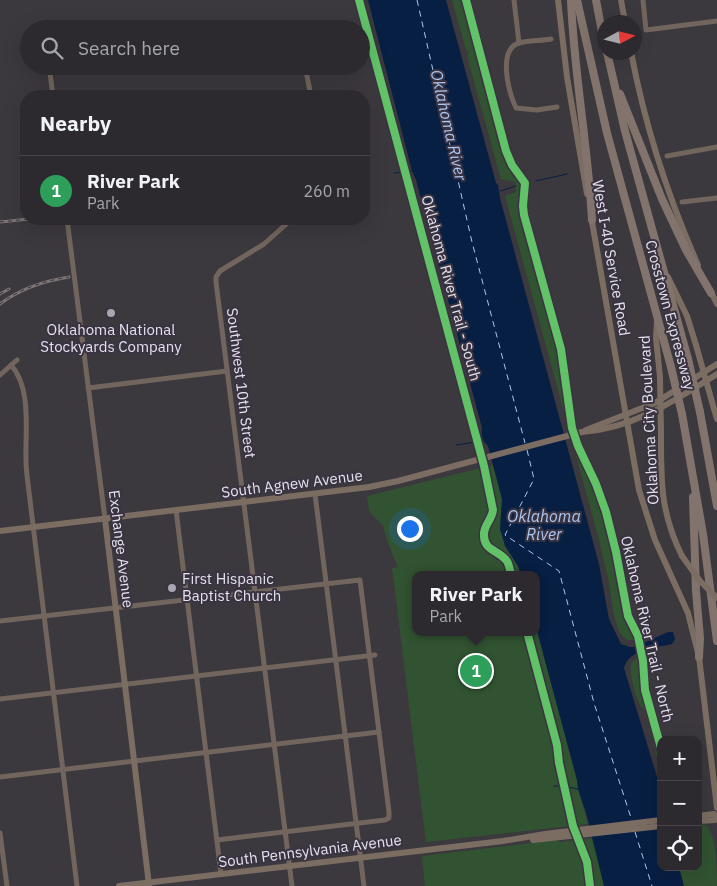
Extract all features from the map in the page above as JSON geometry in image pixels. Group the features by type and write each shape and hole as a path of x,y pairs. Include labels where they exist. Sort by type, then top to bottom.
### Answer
{"highway":[{"path":"571,0 572,27 590,178 592,220"},
{"name":"Crosstown Expressway","path":"577,0 607,133 658,315 682,414 704,534 717,641"},
{"path":"596,0 599,15"},
{"name":"Crosstown Expressway","path":"609,60 643,199 688,359 700,412 717,506"},
{"path":"610,67 662,200 686,250 711,293"},
{"path":"692,465 700,657"}],"main road":[{"name":"West I-40 Service Road","path":"558,0 568,77 626,424 643,507 655,540 691,622 700,657 717,808"},
{"path":"621,0 624,15"},
{"path":"633,60 647,124 662,172 690,247 717,304"},
{"path":"663,266 687,316 717,419"},
{"name":"Oklahoma City Boulevard","path":"658,315 656,338 660,377 661,480 664,506 670,529 682,556 700,581 717,598"},
{"name":"South Agnew Avenue","path":"0,531 383,485 600,427 672,394 717,364"},
{"name":"South Agnew Avenue","path":"600,427 613,428 626,424 667,406 717,374"},
{"path":"613,428 622,431 629,439"},
{"name":"Exchange Avenue","path":"104,519 151,885"},
{"path":"702,818 715,820 717,816"},
{"name":"South Pennsylvania Avenue","path":"119,886 151,885 221,874 556,835 657,821"},
{"name":"South Pennsylvania Avenue","path":"556,835 657,826"}],"street":[{"path":"514,0 519,43"},
{"path":"642,0 646,30 717,21"},
{"path":"551,39 519,43 508,52 506,62 509,86 516,108 537,110 557,107"},
{"path":"50,75 52,90"},
{"path":"306,75 310,90"},
{"path":"667,156 717,147"},
{"path":"682,202 717,198"},
{"name":"Exchange Avenue","path":"68,225 104,519"},
{"name":"Southwest 10th Street","path":"285,225 268,240 220,271 216,277 292,886"},
{"path":"0,375 16,360"},
{"path":"11,365 18,374 24,395 27,430 26,460 33,527 77,886"},
{"path":"88,388 227,371"},
{"path":"315,494 364,886"},
{"path":"176,510 221,874"},
{"path":"0,621 360,580 389,817 385,820 356,824 217,840"},
{"path":"0,699 375,655"},
{"path":"0,777 379,732"},
{"path":"0,832 6,886"}],"green space":[{"path":"452,0 465,0 507,158 516,174 523,181 522,212 559,352 570,426 602,505 614,548 626,615 637,640 628,640 622,636 618,629 599,540 505,196 516,192 515,182 501,179 467,56 469,52 466,50"},
{"path":"493,465 502,499 505,546 520,571 412,571 412,636 538,636 588,824 426,842 392,568 398,567 383,526 369,511 367,496"},
{"path":"639,657 641,658 643,684 657,739 657,757 645,710 636,696 632,681 631,663"},
{"path":"706,825 710,830 714,844 717,886 425,886 422,856 657,830 657,871 702,871 702,826"}],"water":[{"name":"Oklahoma River","path":"368,0 446,0 498,185 599,564 609,619 621,644 630,647 635,647 668,632 673,632 675,639 672,644 637,653 631,657 624,668 657,777 657,871 680,871 684,886 604,886 538,636 540,636 540,571 520,571 505,546 500,529 502,499 488,446 482,438 482,428 412,171"}],"waterway":[{"path":"394,173 412,171"},
{"path":"536,181 567,174"},
{"path":"500,191 516,186"},
{"path":"456,445 483,441"},
{"path":"568,787 578,789"}],"ferry route":[{"path":"417,0 472,242 525,443"},
{"path":"527,450 534,479 505,535 559,571 594,703 632,821"},
{"path":"635,832 652,886"}],"railway":[{"path":"0,222 20,220"},
{"path":"0,304 33,286 69,277"},
{"path":"0,294 9,289"}],"cycle path":[{"name":"Oklahoma River Trail - South","path":"359,0 364,20"},
{"name":"Oklahoma River Trail - North","path":"466,0 506,151 512,165 525,183 524,215 561,349 572,428 606,512 616,552 628,616 638,636 643,661 645,690 658,736"},
{"name":"Oklahoma River Trail - South","path":"370,41 484,466 493,510 484,533 484,539 488,547 507,561 510,571"},
{"path":"528,636 557,745 559,763 573,826 587,862 590,886"}],"place":[{"name":"Oklahoma National Stockyards Company","path":"111,313"},
{"name":"First Hispanic Baptist Church","path":"172,588"},
{"name":"River Park","path":"476,671"}]}
